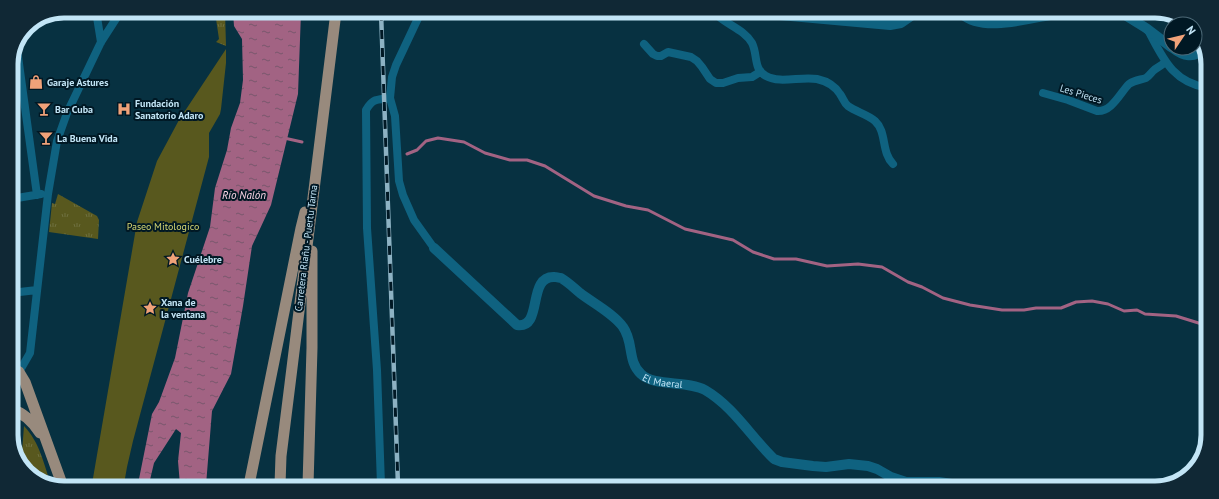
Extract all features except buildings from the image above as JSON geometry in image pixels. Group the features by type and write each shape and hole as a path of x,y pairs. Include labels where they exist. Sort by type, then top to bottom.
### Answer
{"main road":[{"name":"Carretera Riañu - Puertu Tarna","path":"280,481 281,456 335,18"},
{"path":"250,481 301,228 314,183"},
{"path":"308,481 312,348 312,252 310,218"},
{"path":"18,373 25,382 61,481"},
{"path":"18,412 30,420 48,446"}],"street":[{"path":"97,18 101,42"},
{"path":"18,366 30,353 49,185 57,141 67,112 101,42 116,18"},
{"path":"419,18 396,65 392,77 390,98 394,116 399,181 403,195 414,220 434,248"},
{"path":"719,18 746,35 754,47 757,66 760,72 769,78 813,79 831,85 839,93 846,105 876,121 880,127 887,156 893,164"},
{"path":"813,18 890,25 901,23 908,18"},
{"path":"968,18 971,20 993,24 1027,18"},
{"path":"1130,18 1163,40"},
{"path":"1146,28 1164,62 1177,74 1196,86 1201,87"},
{"path":"644,44 653,54 657,56 662,56 668,52 691,57 697,61 710,79 719,84 738,78 752,77 760,72"},
{"path":"18,59 37,195"},
{"name":"Les Pieces","path":"1043,93 1102,112 1108,109 1129,84 1149,76 1154,70 1163,65 1164,62"},
{"path":"381,481 377,370 367,228 366,110 375,100 390,98"},
{"path":"35,179 40,183 49,185"},
{"path":"18,197 48,194"},
{"name":"El Maeral","path":"434,248 517,325 522,326 529,322 532,317 538,290 542,284 547,279 554,277 561,278 623,326 629,338 632,359 642,375 649,379 659,381 689,384 706,391 724,405 737,418 774,459 782,462 826,467 849,464 868,466 903,481"},
{"path":"18,292 38,290"}],"green space":[{"path":"216,18 225,18 226,46 216,42 219,39"},
{"name":"Paseo Mitologico","path":"226,49 226,63 220,114 209,133 209,157 133,441 125,481 93,481 137,222 157,161 179,120"},
{"path":"58,194 97,216 99,220 98,239 49,232 52,203 55,204"},
{"path":"24,426 34,439 49,478 41,475 36,471 24,458 22,452"}],"water":[{"name":"Río Nalón","path":"233,18 301,18 298,94 271,205 252,246 231,374 212,411 206,481 180,481 178,461 181,433 176,429 154,463 150,481 139,481 152,414 159,402 175,358 188,293 210,227 215,188 227,150 231,128 240,103 243,80 242,39 234,26"}],"waterway":[{"path":"284,138 302,142"},
{"path":"407,154 417,150 426,141 438,138 464,142 485,153 510,160 527,160 545,166 594,196 626,206 648,210 685,229 733,240 753,252 774,259 796,259 827,266 858,264 882,267 908,282 922,287 943,298 970,305 1002,310 1024,310 1036,308 1061,308 1076,302 1092,301 1108,304 1124,311 1137,310 1145,314 1176,316 1201,324"}],"railway":[{"path":"381,18 398,481"}],"place":[{"name":"Garaje Astures","path":"36,82"},
{"name":"Bar Cuba","path":"44,109"},
{"name":"Fundación Sanatorio Adaro","path":"124,109"},
{"name":"La Buena Vida","path":"46,138"},
{"name":"Cuélebre","path":"173,259"},
{"name":"Xana de la ventana","path":"150,308"}]}
